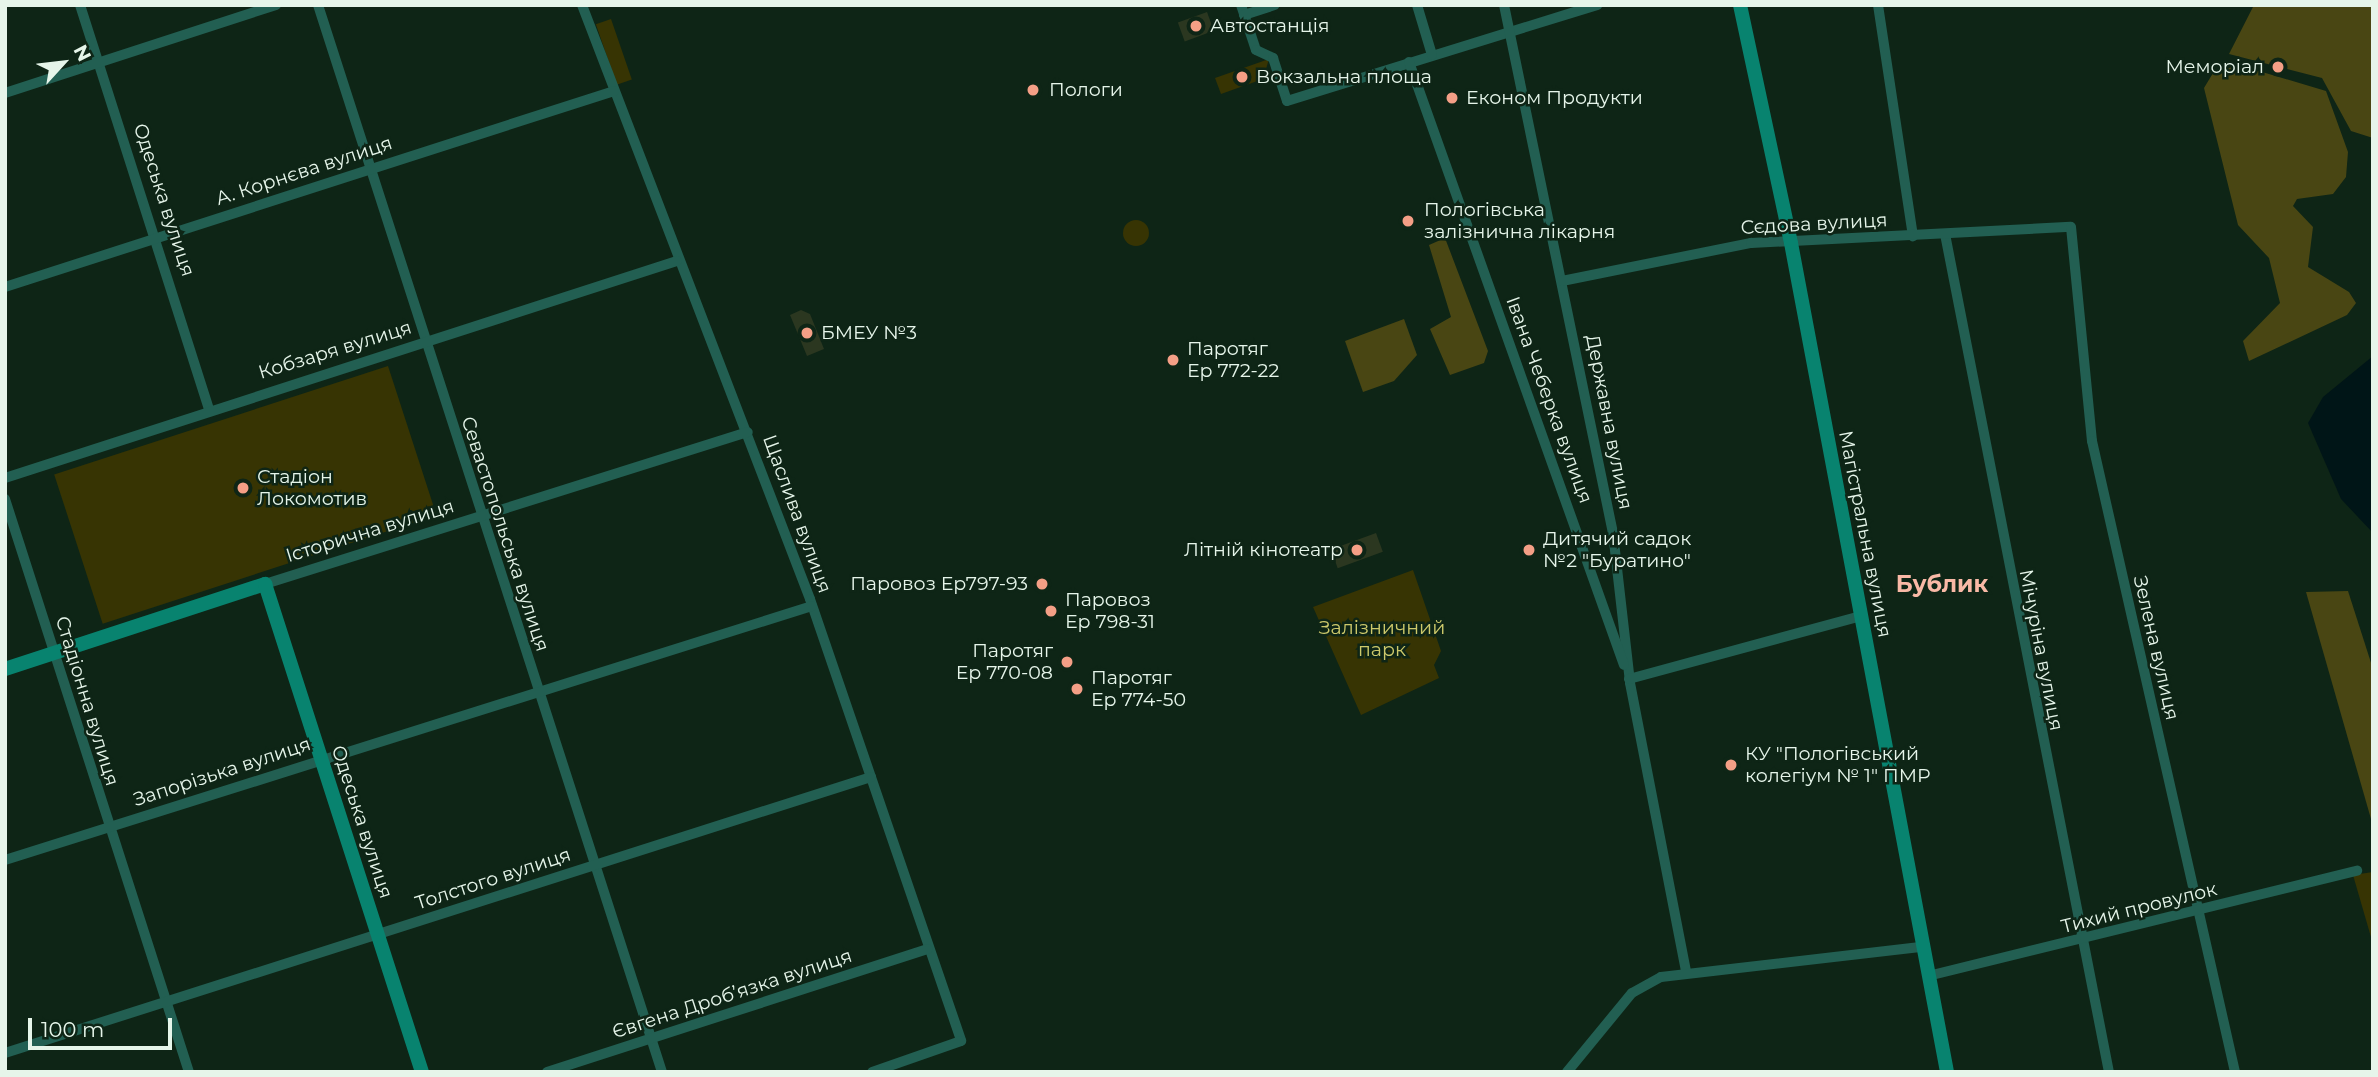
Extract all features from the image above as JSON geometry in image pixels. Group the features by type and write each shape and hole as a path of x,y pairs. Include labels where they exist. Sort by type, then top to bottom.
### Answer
{"main road":[{"name":"Магістральна вулиця","path":"1740,5 1791,243 1947,1072"},
{"name":"Історична вулиця","path":"5,669 265,584"},
{"name":"Одеська вулиця","path":"265,584 422,1072"}],"street":[{"name":"Одеська вулиця","path":"79,5 158,237 209,408"},
{"path":"5,93 276,5"},
{"name":"Севастопольська вулиця","path":"318,5 368,169 662,1072"},
{"name":"Щаслива вулиця","path":"582,5 677,261 748,432 812,606 961,1041 872,1072"},
{"path":"1274,5 1243,10 1255,50 1273,58 1287,101 1598,5"},
{"path":"1417,5 1432,55"},
{"name":"Державна вулиця","path":"1504,5 1615,545 1630,683 1686,972"},
{"path":"1878,5 1913,236"},
{"name":"Івана Чеберка вулиця","path":"1409,62 1630,683"},
{"name":"А. Корнєва вулиця","path":"5,287 614,91"},
{"name":"Сєдова вулиця","path":"1562,281 1751,243 2071,227"},
{"name":"Зелена вулиця","path":"2071,227 2092,441 2235,1072"},
{"name":"Мічуріна вулиця","path":"1945,234 2080,941 2109,1072"},
{"name":"Кобзаря вулиця","path":"5,478 209,408 677,261"},
{"name":"Історична вулиця","path":"265,584 748,432"},
{"name":"Стадіонна вулиця","path":"5,499 55,653 106,828 189,1072"},
{"name":"Запорізька вулиця","path":"5,860 321,758 812,606"},
{"path":"1630,683 1861,616"},
{"name":"Толстого вулиця","path":"5,1053 871,777"},
{"name":"Тихий провулок","path":"1927,976 2199,912 2357,871"},
{"path":"1567,1072 1632,993 1686,972 1757,970 1922,947"},
{"name":"Євгена Дроб’язка вулиця","path":"547,1072 928,949"}],"green space":[{"path":"611,19 632,80 617,85 596,24"},
{"path":"1269,59 1263,79 1221,94 1215,78"},
{"path":"1136,220 1145,224 1149,233 1145,242 1136,246 1127,242 1123,233 1127,224"},
{"name":"Стадіон Локомотив","path":"388,366 437,515 103,624 54,474"},
{"name":"Залізничний парк","path":"1413,570 1441,651 1434,665 1439,678 1361,715 1313,607"},
{"path":"2373,872 2373,944 2353,875"}],"shaded area":[{"path":"2254,5 2373,5 2373,138 2351,131 2322,78 2229,54"},
{"path":"2239,65 2326,91 2348,152 2346,177 2333,194 2297,199 2293,206 2313,227 2308,267 2349,292 2356,303 2347,315 2249,361 2243,341 2280,303 2269,258 2238,225 2204,88 2213,73"},
{"path":"1445,238 1488,351 1484,363 1450,375 1430,329 1451,317 1429,245"},
{"path":"1404,319 1417,355 1394,381 1363,392 1345,341"},
{"path":"2373,356 2373,533 2341,499 2308,423 2323,397"},
{"path":"2348,591 2373,669 2373,826 2306,592"}],"building":[{"name":"Автостанція","path":"1207,12 1214,31 1185,41 1178,23"},
{"name":"БМЕУ №3","path":"801,310 810,314 824,349 807,356 790,315"},
{"name":"Літній кінотеатр","path":"1376,533 1383,552 1338,568 1331,549"}],"place":[{"name":"Автостанція","path":"1196,26"},
{"name":"Меморіал","path":"2278,67"},
{"name":"Вокзальна площа","path":"1242,77"},
{"name":"Пологи","path":"1033,90"},
{"name":"Економ Продукти","path":"1452,98"},
{"name":"Пологівська залізнична лікарня","path":"1408,221"},
{"name":"БМЕУ №3","path":"807,333"},
{"name":"Паротяг Ер 772-22","path":"1173,360"},
{"name":"Стадіон Локомотив","path":"243,488"},
{"name":"Літній кінотеатр","path":"1357,550"},
{"name":"Дитячий садок №2 \"Буратино\"","path":"1529,550"},
{"name":"Паровоз Ер797-93","path":"1042,584"},
{"name":"Паровоз Ер 798-31","path":"1051,611"},
{"name":"Паротяг Ер 770-08","path":"1067,662"},
{"name":"Паротяг Ер 774-50","path":"1077,689"},
{"name":"КУ \"Пологівський колегіум № 1\" ПМР","path":"1731,765"}],"district":[{"name":"Бублик","path":"1942,584"}]}
